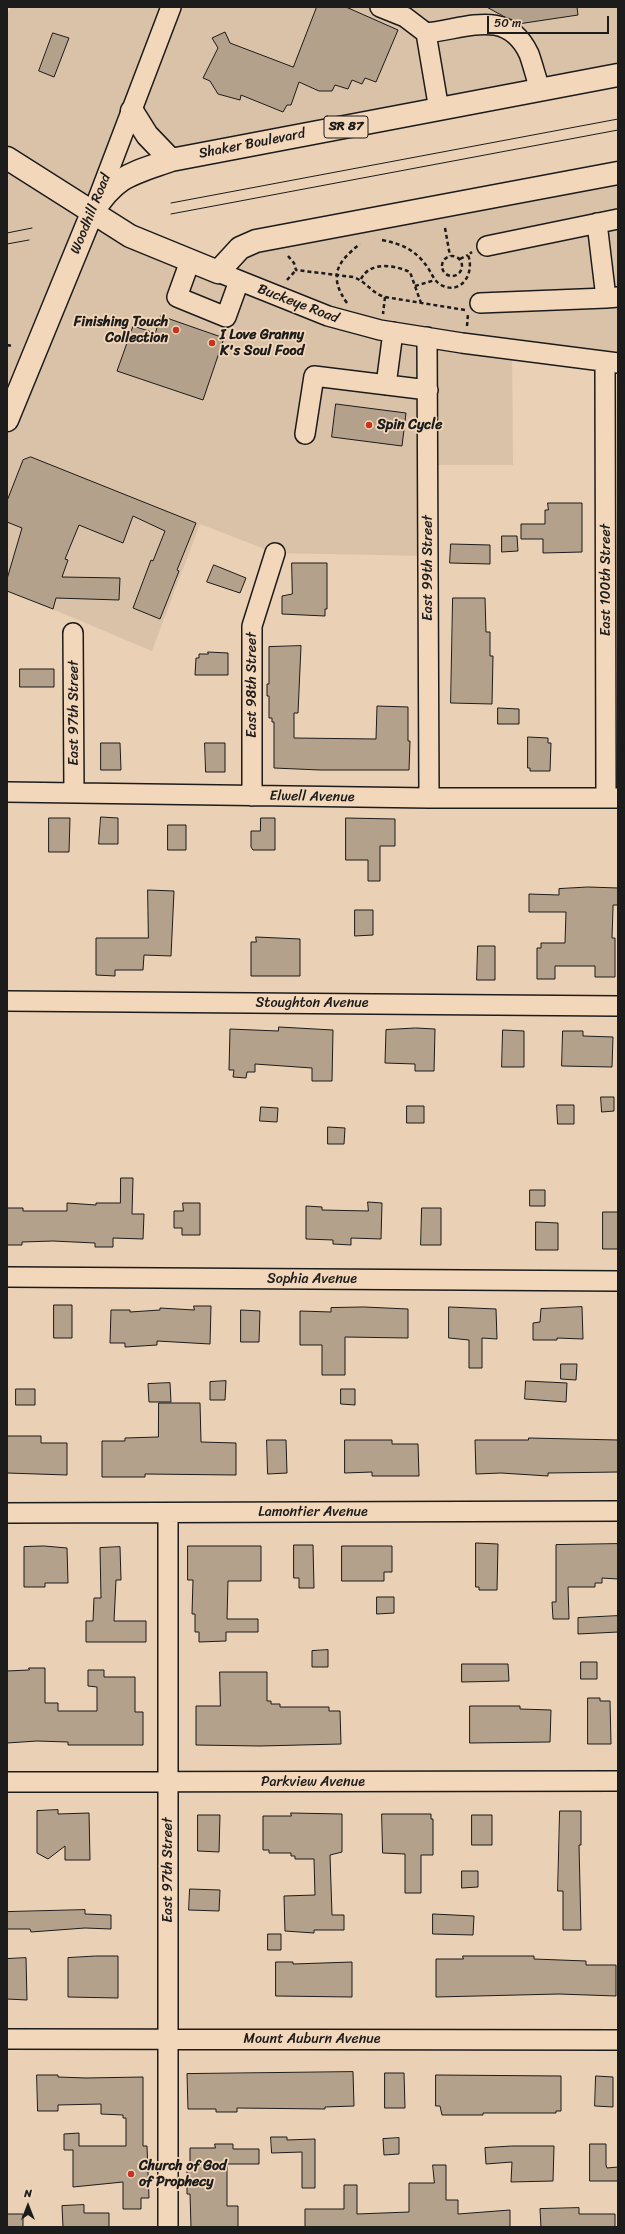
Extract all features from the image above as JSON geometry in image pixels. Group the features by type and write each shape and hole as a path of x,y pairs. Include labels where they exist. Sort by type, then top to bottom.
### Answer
{"main road":[{"name":"Shaker Boulevard","path":"92,213 104,193 119,181 171,160 618,75"},
{"path":"132,111 147,135 171,160"},
{"name":"Buckeye Road","path":"7,158 130,236 218,272"},
{"path":"218,272 240,248 256,242 618,173"},
{"name":"Woodhill Road","path":"7,420 92,213"}],"street":[{"name":"Woodhill Road","path":"92,213 171,7"},
{"path":"380,7 405,17 426,33 439,110"},
{"path":"426,33 484,24 497,24 509,28 520,38 529,54 540,89"},
{"path":"487,246 618,219"},
{"path":"480,303 612,297 597,223"},
{"path":"190,261 177,297 226,317 239,281"},
{"name":"Buckeye Road","path":"218,272 328,316 393,332 612,362"},
{"path":"386,385 393,332"},
{"name":"East 99th Street","path":"427,337 429,798"},
{"name":"East 100th Street","path":"612,362 612,798"},
{"path":"305,434 314,376 428,390"},
{"name":"East 98th Street","path":"252,796 252,626 276,553"},
{"name":"East 97th Street","path":"73,633 74,793"},
{"name":"Elwell Avenue","path":"7,792 429,798 612,798"},
{"name":"Stoughton Avenue","path":"7,1000 618,1006"},
{"name":"Sophia Avenue","path":"7,1277 618,1281"},
{"name":"Lamontier Avenue","path":"7,1513 618,1511"},
{"name":"East 97th Street","path":"168,1513 168,2227"},
{"name":"Parkview Avenue","path":"7,1782 618,1781"},
{"name":"Mount Auburn Avenue","path":"7,2039 168,2038 618,2040"}],"path":[{"path":"445,228 450,256"},
{"path":"382,240 408,247 418,255 435,280 442,285 455,288 463,284 469,275 470,267 468,254"},
{"path":"351,307 339,291 336,275 338,265 345,256 360,244"},
{"path":"460,259 487,246"},
{"path":"288,256 294,263 296,270"},
{"path":"450,256 460,259 463,265 461,272 451,276 445,273 442,267 444,260 450,256"},
{"path":"361,280 365,272 376,266 400,268 410,272 421,303"},
{"path":"296,270 361,280 376,295 468,310 467,326"},
{"path":"287,280 296,270"},
{"path":"415,286 435,280"},
{"path":"376,313 382,315 385,297"},
{"path":"7,345 12,346"}],"shaded area":[{"path":"11,7 618,7 618,75 171,160 132,111 92,212 218,272 233,255 618,173 618,363 512,350 513,465 428,465 428,556 275,553 200,524 152,651 7,590 7,15"}],"building":[{"path":"317,7 346,7 398,30 376,82 365,78 362,84 352,80 348,89 335,85 332,91 319,91 299,82 291,105 287,105 283,112 241,95 240,100 218,94 210,81 203,78 218,48 212,38 225,32 230,43 293,67"},
{"path":"487,7 577,7 578,15 518,24"},
{"path":"53,33 69,38 54,77 39,71"},
{"path":"161,316 224,338 203,400 117,371 133,326 155,333"},
{"name":"Spin Cycle","path":"336,404 406,413 402,446 332,437"},
{"path":"31,457 196,523 177,570 179,571 160,619 133,608 151,560 153,561 165,531 133,516 123,543 79,525 65,559 68,560 62,577 120,578 119,600 56,598 53,609 7,591 7,579 22,528 7,522 7,501 23,460"},
{"path":"548,503 582,503 582,552 543,553 543,539 521,539 521,524 545,524 545,510 548,510"},
{"path":"502,536 517,536 518,551 502,552"},
{"path":"451,544 490,545 490,564 450,563"},
{"path":"292,563 327,563 327,609 325,609 325,616 282,614 282,596 292,594"},
{"path":"214,565 246,578 240,593 207,582"},
{"path":"453,598 485,598 486,632 490,632 490,656 493,656 492,704 451,703"},
{"path":"301,646 298,713 294,713 294,738 376,739 377,706 408,707 408,741 410,741 409,770 320,770 274,768 274,722 272,722 272,718 269,718 269,696 267,696 267,684 269,684 269,647"},
{"path":"208,652 228,653 228,675 195,675 196,658 199,658 199,654 208,654"},
{"path":"20,669 54,669 54,687 20,687"},
{"path":"498,708 519,709 519,724 498,724"},
{"path":"528,737 548,738 548,743 551,743 550,771 530,771 530,768 528,768"},
{"path":"101,743 120,743 121,770 101,770"},
{"path":"205,743 225,743 225,772 206,772"},
{"path":"101,817 118,818 118,844 99,844"},
{"path":"49,818 70,818 69,852 49,852"},
{"path":"261,818 275,818 275,850 253,850 251,847 251,831 260,831"},
{"path":"346,818 395,819 395,846 380,846 380,881 368,881 368,860 346,860"},
{"path":"168,825 186,825 186,850 168,850"},
{"path":"588,887 618,888 618,905 613,905 612,938 615,938 615,977 595,977 595,966 555,966 555,979 537,979 537,948 541,948 541,943 565,943 566,912 529,912 529,894 559,895 559,889"},
{"path":"148,890 174,891 171,956 144,955 143,970 115,970 115,976 96,975 96,938 148,938"},
{"path":"355,910 373,910 373,935 355,936"},
{"path":"256,937 300,939 300,976 251,976 251,942 256,942"},
{"path":"478,946 495,946 495,980 477,980"},
{"path":"279,1027 333,1030 332,1081 312,1081 312,1068 255,1064 255,1072 247,1072 246,1078 233,1077 234,1070 229,1070 230,1029 278,1031"},
{"path":"416,1028 435,1029 434,1071 415,1071 415,1064 385,1063 386,1030"},
{"path":"503,1030 524,1031 524,1067 502,1067"},
{"path":"563,1031 583,1031 583,1036 613,1037 612,1067 562,1066"},
{"path":"601,1097 614,1097 614,1111 602,1112"},
{"path":"557,1105 574,1105 574,1124 558,1124"},
{"path":"407,1106 424,1106 424,1123 407,1123"},
{"path":"261,1107 278,1108 277,1122 260,1121"},
{"path":"328,1127 345,1128 344,1144 328,1144"},
{"path":"121,1178 133,1178 132,1214 144,1214 143,1239 113,1238 113,1247 95,1247 95,1243 53,1241 22,1242 22,1245 7,1245 7,1208 23,1208 23,1211 67,1211 67,1203 96,1205 96,1203 120,1203"},
{"path":"530,1190 545,1190 545,1206 530,1206"},
{"path":"368,1202 382,1203 381,1239 351,1238 351,1245 333,1244 333,1240 306,1239 306,1206 322,1207 322,1210 368,1211"},
{"path":"183,1203 200,1203 200,1235 182,1235 182,1228 174,1228 174,1211 183,1211"},
{"path":"422,1208 441,1208 441,1245 421,1245"},
{"path":"603,1212 618,1212 618,1249 603,1249"},
{"path":"536,1222 558,1223 558,1250 536,1250"},
{"path":"54,1305 72,1305 72,1338 54,1338"},
{"path":"194,1306 211,1306 210,1344 157,1341 157,1345 125,1347 125,1343 110,1343 111,1310 130,1310 130,1312 160,1310 160,1308 194,1310"},
{"path":"364,1307 408,1309 408,1338 345,1337 345,1375 322,1375 322,1345 300,1345 300,1311 331,1312 331,1308"},
{"path":"449,1307 496,1309 497,1339 482,1338 482,1368 469,1368 469,1340 449,1338"},
{"path":"582,1307 583,1339 557,1338 557,1340 533,1340 533,1323 540,1322 541,1309"},
{"path":"241,1310 260,1311 259,1342 241,1342"},
{"path":"561,1364 577,1364 576,1380 561,1379"},
{"path":"226,1381 225,1400 210,1400 210,1382"},
{"path":"526,1381 567,1383 566,1402 525,1399"},
{"path":"170,1383 171,1402 149,1402 148,1384"},
{"path":"16,1389 35,1389 35,1405 16,1405"},
{"path":"341,1389 355,1389 355,1405 341,1404"},
{"path":"159,1403 200,1403 201,1442 236,1443 236,1475 145,1474 145,1477 102,1477 102,1441 125,1441 125,1438 158,1437"},
{"path":"7,1436 41,1436 41,1443 67,1443 67,1475 7,1473"},
{"path":"529,1438 618,1440 618,1472 548,1473 548,1476 501,1473 476,1474 475,1440 528,1440"},
{"path":"267,1440 286,1440 287,1473 268,1474"},
{"path":"345,1440 392,1440 392,1444 418,1444 419,1476 372,1476 372,1472 345,1473"},
{"path":"476,1543 498,1544 497,1590 479,1590 479,1587 476,1587"},
{"path":"618,1544 618,1579 602,1578 602,1583 595,1583 595,1587 568,1587 569,1619 553,1619 552,1602 556,1602 556,1545"},
{"path":"294,1545 313,1545 314,1588 299,1588 299,1578 294,1578"},
{"path":"44,1546 67,1548 68,1583 45,1583 45,1587 24,1587 24,1547"},
{"path":"188,1546 261,1546 261,1581 228,1581 227,1619 258,1619 258,1632 226,1632 226,1641 199,1642 199,1632 195,1632 195,1614 192,1614 193,1580 188,1580"},
{"path":"342,1546 392,1546 392,1572 384,1572 384,1581 342,1581"},
{"path":"120,1547 121,1580 116,1580 114,1621 146,1621 146,1642 86,1642 86,1621 93,1621 94,1598 101,1598 100,1548"},
{"path":"377,1597 394,1597 394,1613 377,1614"},
{"path":"618,1616 618,1632 578,1634 578,1618"},
{"path":"328,1650 328,1667 312,1667 312,1651"},
{"path":"581,1662 597,1662 597,1679 581,1679"},
{"path":"462,1664 508,1664 509,1681 462,1682"},
{"path":"29,1668 45,1668 45,1703 58,1703 58,1711 97,1711 97,1687 88,1686 88,1670 104,1670 104,1677 135,1677 135,1712 143,1712 143,1745 68,1745 68,1742 37,1741 7,1743 7,1671 29,1670"},
{"path":"220,1672 267,1672 267,1701 271,1701 271,1704 280,1704 280,1707 329,1707 329,1711 340,1711 341,1744 260,1746 196,1745 196,1706 220,1706"},
{"path":"588,1698 600,1698 600,1701 610,1701 611,1744 588,1744"},
{"path":"470,1706 520,1706 520,1709 551,1710 550,1742 470,1743"},
{"path":"58,1810 58,1814 89,1813 90,1860 65,1860 65,1846 48,1859 37,1853 37,1811"},
{"path":"560,1811 581,1811 581,1845 579,1845 581,1930 563,1930 563,1891 558,1891"},
{"path":"291,1813 342,1814 342,1852 330,1855 332,1915 344,1915 344,1930 314,1930 314,1933 285,1931 284,1896 315,1895 314,1859 295,1859 295,1856 291,1856 291,1853 269,1853 269,1850 263,1850 263,1816 291,1816"},
{"path":"382,1814 431,1814 431,1819 433,1819 433,1855 421,1855 421,1893 405,1893 405,1854 383,1853"},
{"path":"198,1815 220,1815 219,1852 198,1851"},
{"path":"472,1815 492,1815 492,1845 472,1845"},
{"path":"462,1871 478,1871 478,1887 462,1888"},
{"path":"190,1889 220,1890 219,1911 189,1910"},
{"path":"85,1910 85,1914 111,1915 111,1929 85,1928 31,1932 30,1929 7,1929 7,1912"},
{"path":"433,1914 474,1916 473,1935 433,1934"},
{"path":"268,1934 281,1934 281,1950 268,1950"},
{"path":"118,1956 118,1998 68,1997 68,1958"},
{"path":"463,1956 534,1956 534,1959 586,1961 586,1965 616,1965 616,1996 559,1994 436,1997 436,1959 463,1959"},
{"path":"26,1958 27,2000 7,1999 7,1959"},
{"path":"276,1962 293,1962 293,1964 352,1962 352,1997 276,1996"},
{"path":"353,2072 354,2106 325,2107 325,2109 237,2108 237,2112 216,2112 216,2109 188,2109 187,2074"},
{"path":"385,2073 404,2073 405,2108 385,2108"},
{"path":"37,2075 58,2075 58,2077 86,2078 143,2077 143,2146 147,2146 149,2198 141,2198 141,2209 123,2209 123,2182 73,2187 73,2150 64,2150 64,2134 79,2133 79,2146 126,2146 126,2118 123,2118 123,2115 101,2114 101,2104 58,2105 58,2111 38,2111"},
{"path":"436,2075 561,2076 561,2111 556,2111 556,2113 483,2113 483,2115 442,2115 440,2106 436,2106"},
{"path":"596,2076 613,2077 613,2107 595,2106"},
{"path":"271,2137 287,2137 287,2140 315,2139 315,2188 302,2188 302,2152 272,2153"},
{"path":"399,2138 399,2154 384,2155 383,2139"},
{"path":"215,2144 233,2144 233,2149 259,2149 259,2164 227,2164 227,2206 238,2206 238,2227 191,2227 190,2194 187,2194 187,2165 190,2165 190,2148 215,2148"},
{"path":"590,2144 606,2144 606,2165 607,2168 618,2167 618,2181 590,2181"},
{"path":"512,2146 554,2146 553,2181 511,2182 512,2162 486,2164 485,2148"},
{"path":"433,2165 446,2165 446,2200 458,2200 458,2214 510,2210 510,2227 305,2227 305,2209 344,2209 344,2185 357,2185 357,2214 409,2212 409,2183 434,2183"},
{"path":"84,2205 84,2213 109,2213 109,2227 63,2227 62,2206"},
{"path":"579,2208 579,2214 615,2214 615,2227 541,2227 540,2209"},
{"path":"7,2214 23,2214 23,2227 7,2227"}],"tram line":[{"path":"171,203 618,119"},
{"path":"171,214 618,130"},
{"path":"7,233 32,228"},
{"path":"7,244 29,240"}],"place":[{"name":"Finishing Touch Collection","path":"176,330"},
{"name":"I Love Granny K's Soul Food","path":"212,343"},
{"name":"Spin Cycle","path":"369,425"},
{"name":"Church of God of Prophecy","path":"131,2174"}]}
